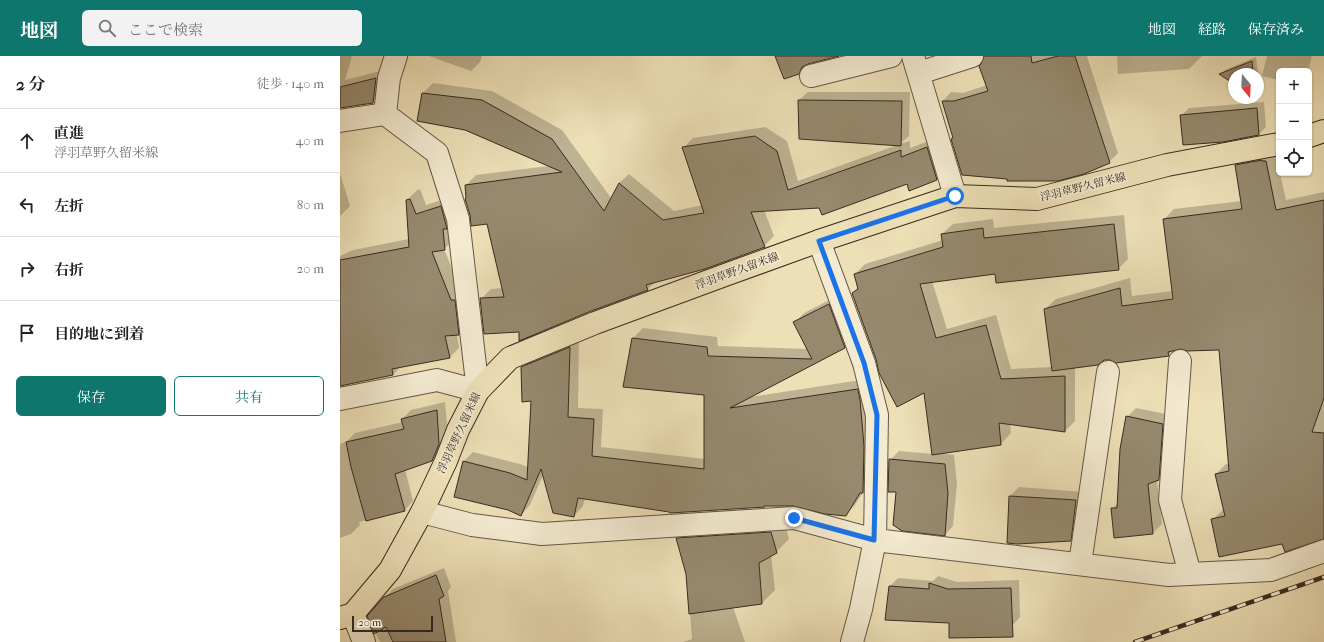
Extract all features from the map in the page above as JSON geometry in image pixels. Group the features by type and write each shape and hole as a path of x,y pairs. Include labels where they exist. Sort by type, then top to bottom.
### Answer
{"main road":[{"path":"1312,135 1324,131"},
{"name":"浮羽草野久留米線","path":"346,616 390,570 422,512 446,461 458,430 478,391 510,358 595,323 819,241 955,196 1037,199 1167,165 1276,145"}],"street":[{"path":"385,114 389,78 396,56"},
{"path":"811,76 891,56"},
{"path":"955,196 916,65 972,56"},
{"path":"340,121 385,114 437,153 458,219 478,391 437,380 340,399"},
{"path":"819,241 864,363 877,415 874,540 852,642"},
{"path":"1180,361 1170,500 1190,574"},
{"path":"1080,564 1108,372"},
{"path":"422,512 472,526 542,534 794,518 874,540 1169,575 1272,570 1324,551"},
{"path":"346,616 364,642"}],"building":[{"path":"775,56 839,56 808,64 802,67 799,74 784,79"},
{"path":"984,56 1031,56 1032,63 1058,56 1075,56 1110,163 1084,174 1058,181 1007,181 1007,179 962,175 951,139 953,138 942,101 954,101 988,91 979,66"},
{"path":"1252,61 1253,68 1234,68"},
{"path":"1228,70 1228,80 1219,74"},
{"path":"376,78 373,103 340,108 340,87"},
{"path":"422,93 482,100 552,139 604,211 619,183 663,220 704,213 682,147 755,136 777,151 788,190 901,150 901,157 927,147 937,180 909,191 907,184 822,215 819,208 751,212 765,247 705,269 646,285 648,290 591,311 519,341 519,332 484,334 480,298 504,297 487,224 471,226 470,215 465,199 465,185 562,172 465,130 417,121"},
{"path":"798,100 902,101 901,146 799,139"},
{"path":"1257,108 1259,135 1223,142 1183,145 1180,115"},
{"path":"1262,160 1266,161 1276,210 1324,200 1324,398 1312,432 1324,433 1324,539 1285,552 1282,544 1219,557 1211,519 1225,516 1215,474 1229,471 1219,350 1187,351 1181,349 1168,352 1169,356 1116,363 1110,360 1104,360 1098,365 1052,371 1044,309 1120,288 1122,306 1173,299 1163,219 1242,209 1235,165"},
{"path":"410,199 416,214 441,206 447,229 443,229 445,250 432,252 451,300 455,300 459,335 445,336 450,358 392,369 393,375 340,386 340,260 409,247 406,200"},
{"path":"1114,224 1119,270 996,283 995,274 920,284 936,338 986,325 1001,379 1065,376 1065,432 999,423 1001,445 932,455 924,393 897,407 879,373 876,359 852,293 858,289 854,274 943,247 941,234 983,228 984,238"},
{"path":"829,304 845,348 730,408 858,389 864,446 863,493 860,493 846,516 825,514 793,506 764,506 765,507 670,513 578,498 574,517 553,513 541,469 521,516 508,510 454,497 463,461 510,473 527,480 531,401 522,402 521,367 570,347 568,417 594,419 592,456 704,469 704,395 623,387 632,338 707,347 708,356 812,359 793,322"},
{"path":"437,410 439,444 432,461 395,474 405,511 366,521 351,467 346,442 404,429 401,419"},
{"path":"1126,416 1163,424 1159,480 1148,484 1153,534 1114,538 1111,508 1117,508 1120,449"},
{"path":"889,459 945,464 948,493 945,536 902,531 893,525 896,492 888,492"},
{"path":"1009,496 1076,500 1071,541 1017,544 1007,543"},
{"path":"771,532 777,553 759,563 762,604 689,614 686,574 676,538"},
{"path":"436,575 444,596 439,599 446,642 393,642 386,627 374,634 367,616 384,597"},
{"path":"929,583 948,589 1011,588 1013,637 949,638 949,623 885,620 889,586 929,589"}],"railway":[{"path":"1135,642 1324,577"}],"route":[{"path":"794,518 874,540 877,415 864,363 842,299 819,241 955,196"}]}
